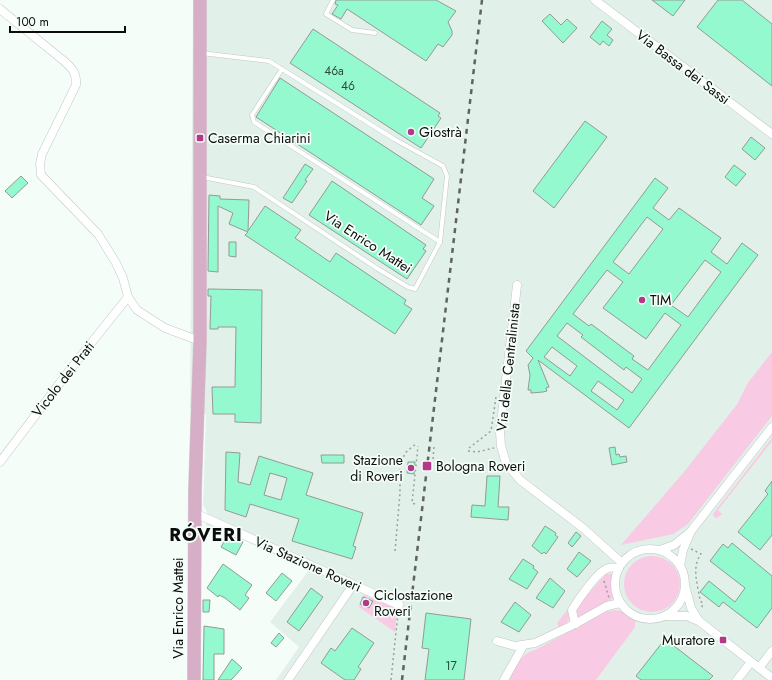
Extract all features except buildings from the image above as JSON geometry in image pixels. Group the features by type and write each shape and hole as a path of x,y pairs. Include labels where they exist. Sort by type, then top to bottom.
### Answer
{"main road":[{"name":"Via Enrico Mattei","path":"194,680 195,513 200,341 200,0"}],"street":[{"name":"Via Bassa dei Sassi","path":"594,0 772,134"},
{"path":"0,9 73,69 76,77 76,85 42,154 40,164 42,175 98,234 116,263 123,278 128,297 137,310 150,320 165,328 200,341"},
{"name":"Via della Centralinista","path":"517,285 500,432 501,447 506,463 520,480 583,528 620,566"},
{"name":"Vicolo dei Prati","path":"0,462 72,367 128,297"},
{"path":"768,678 759,668 699,621 687,616 665,616 649,620 640,618 626,610 620,603 615,587 615,579 620,566 627,557 643,550 660,550 674,545 691,531 772,427"},
{"name":"Via Stazione Roveri","path":"195,513 399,605"},
{"path":"680,566 683,550 691,531"},
{"path":"660,550 671,556 680,566 684,576 691,608 699,621"},
{"path":"575,624 572,610 576,602 600,573 608,568 620,566"},
{"path":"288,680 353,585"},
{"path":"665,616 679,604 685,586"},
{"path":"497,641 515,646 535,644 607,606 620,603"},
{"path":"504,680 524,646"},
{"path":"759,668 772,651"},
{"path":"737,680 751,662"}],"lane":[{"path":"333,0 326,14 352,30 375,33"},
{"name":"Via Enrico Mattei","path":"200,53 269,61 394,138 443,166 447,176 440,242 415,289 408,287 378,269 254,187 200,177"},
{"path":"282,69 252,115 254,122 440,242"}],"path":[{"path":"469,448 491,431 495,397 504,397"},
{"path":"395,551 400,493 400,467 405,453 417,443"},
{"path":"415,504 412,503 418,446"},
{"path":"433,459 434,447"},
{"path":"468,451 477,452 501,447"},
{"path":"689,549 701,554 697,558 696,568 700,600 704,604 701,609"},
{"path":"603,577 609,598"},
{"path":"391,680 399,605"},
{"path":"390,640 395,642"}],"shaded area":[{"path":"193,0 772,0 772,680 276,680 299,647 270,622 309,570 228,533 206,526 207,512 203,505 206,415 190,408"},
{"path":"772,352 772,416 688,524 673,534 621,545 684,472 738,403 747,384"},
{"path":"772,438 772,441 718,510 722,514 717,518 714,517 713,514"},
{"path":"647,556 657,556 672,564 678,573 680,584 678,595 672,604 657,612 647,612 636,607 629,600 624,589 624,579 629,568 636,561"},
{"path":"606,574 612,574 614,598 578,617 574,610"},
{"path":"364,595 397,609 395,632 359,607 360,604 370,608 372,601 363,597"},
{"path":"569,608 570,615 568,620 559,628 557,623"},
{"path":"615,610 621,611 635,620 635,627 596,680 507,680 518,662 526,654 605,612"}],"railway":[{"path":"402,680 482,0"}],"place":[{"name":"Giostrà","path":"411,132"},
{"name":"Caserma Chiarini","path":"200,138"},
{"name":"TIM","path":"642,300"},
{"name":"Bologna Roveri","path":"427,466"},
{"name":"Stazione di Roveri","path":"411,468"},
{"name":"Ciclostazione Roveri","path":"366,603"},
{"name":"Muratore","path":"723,640"}],"district":[{"name":"RÓVERI","path":"206,535"}]}
